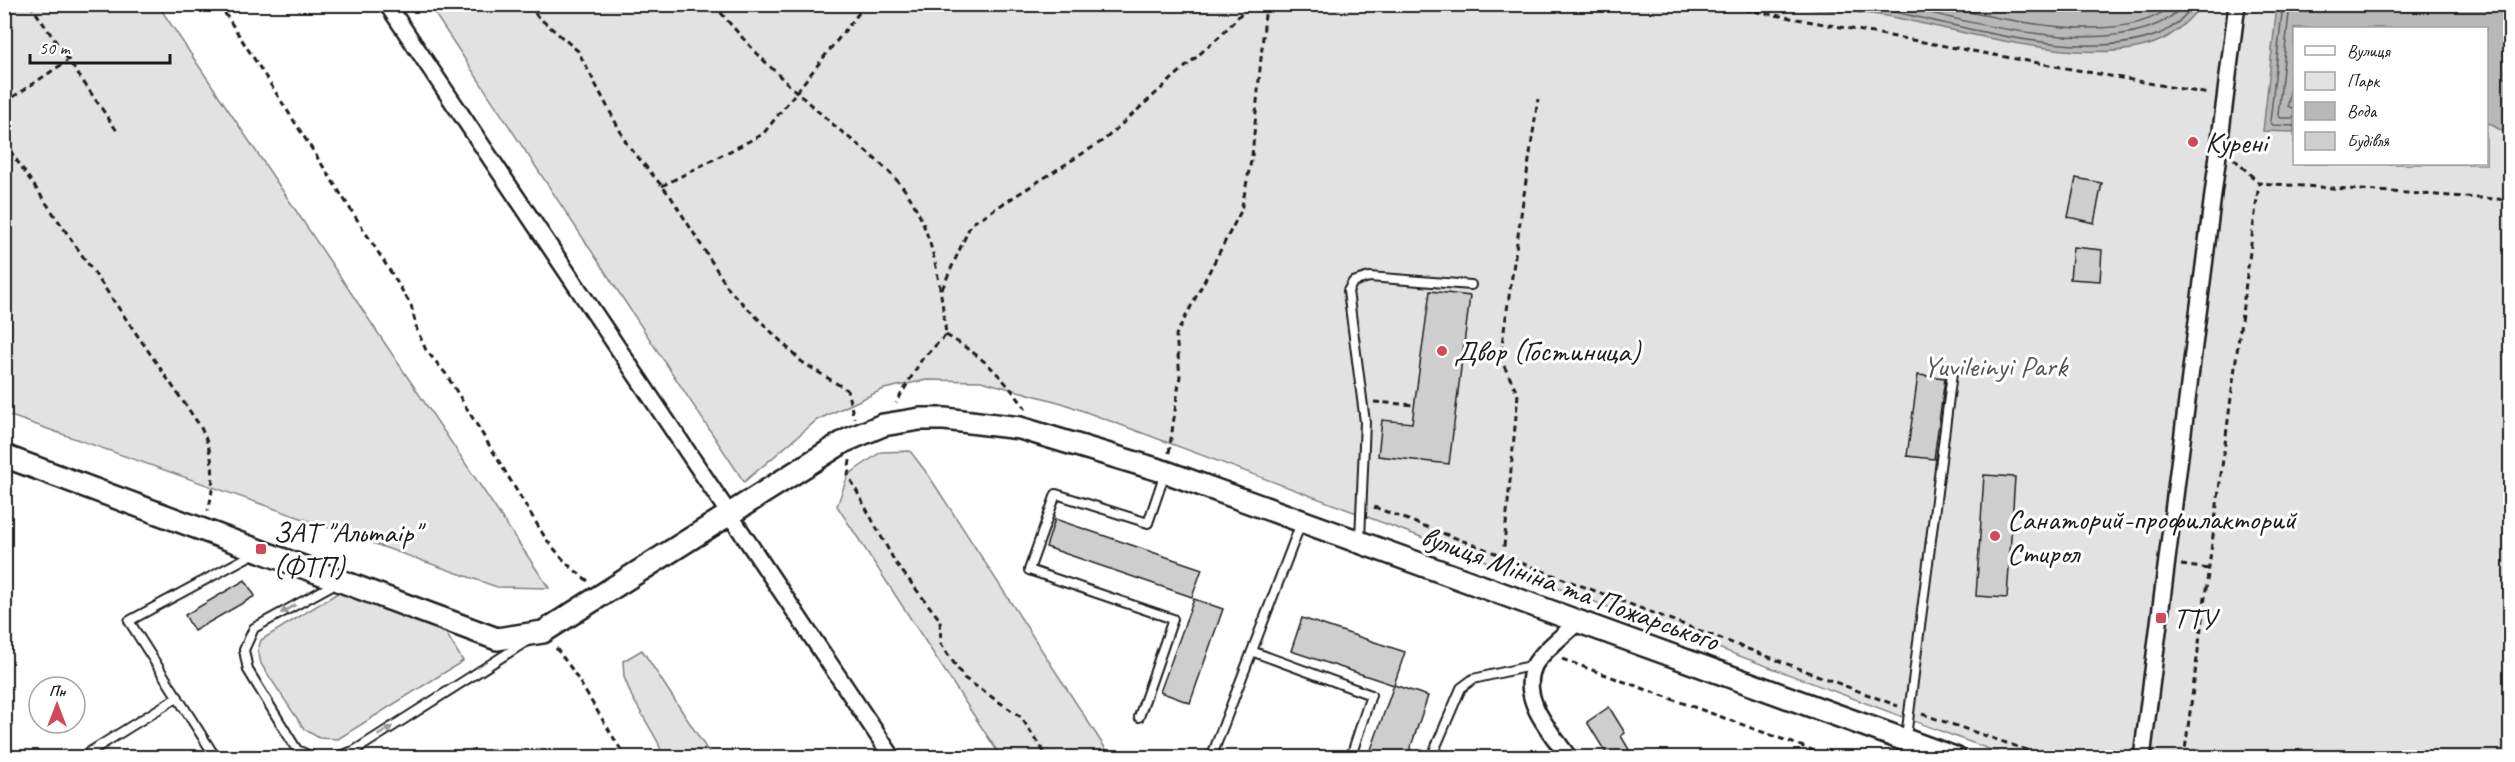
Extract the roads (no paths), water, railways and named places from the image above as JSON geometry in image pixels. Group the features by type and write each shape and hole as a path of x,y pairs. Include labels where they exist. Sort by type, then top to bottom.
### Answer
{"street":[{"path":"387,4 893,758"},
{"path":"2142,758 2237,4"},
{"name":"вулиця Мініна та Пожарського","path":"543,632 729,513 854,437 883,425 920,419 945,419 997,424 1042,433 1166,472 1577,623 1955,758"},
{"path":"4,456 261,549 497,639 543,632"},
{"path":"1569,758 1538,713 1531,688 1535,664 1577,623"}],"lane":[{"path":"1359,543 1365,447 1363,401 1347,304 1348,291 1353,282 1369,277 1471,285"},
{"path":"1905,740 1952,373"},
{"path":"1139,717 1173,619 1029,570 1056,494 1148,523 1166,472"},
{"path":"1211,758 1254,652 1302,522"},
{"path":"216,758 129,621 261,549"},
{"path":"315,758 297,750 248,670 244,650 254,628 339,580"},
{"path":"333,758 354,751 543,632"},
{"path":"1254,652 1371,695 1352,753"},
{"path":"1431,758 1461,687 1473,679 1535,664"},
{"path":"80,758 178,697"}],"water":[{"path":"1774,5 2202,5 2169,36 2142,47 2108,51 2071,51 1993,39 1892,17"},
{"path":"2277,5 2510,5 2510,136 2488,123 2488,27 2293,27 2293,132 2263,131"}],"place":[{"name":"Курені","path":"2193,142"},
{"name":"Двор (Гостиница)","path":"1442,351"},
{"name":"Санаторий-профилакторий Стирол","path":"1995,536"},
{"name":"ЗАТ \"Альтаір\" (ФТП)","path":"261,549"},
{"name":"ТТУ","path":"2161,618"}],"park label":[{"name":"Yuvileinyi Park","path":"1995,366"}]}
